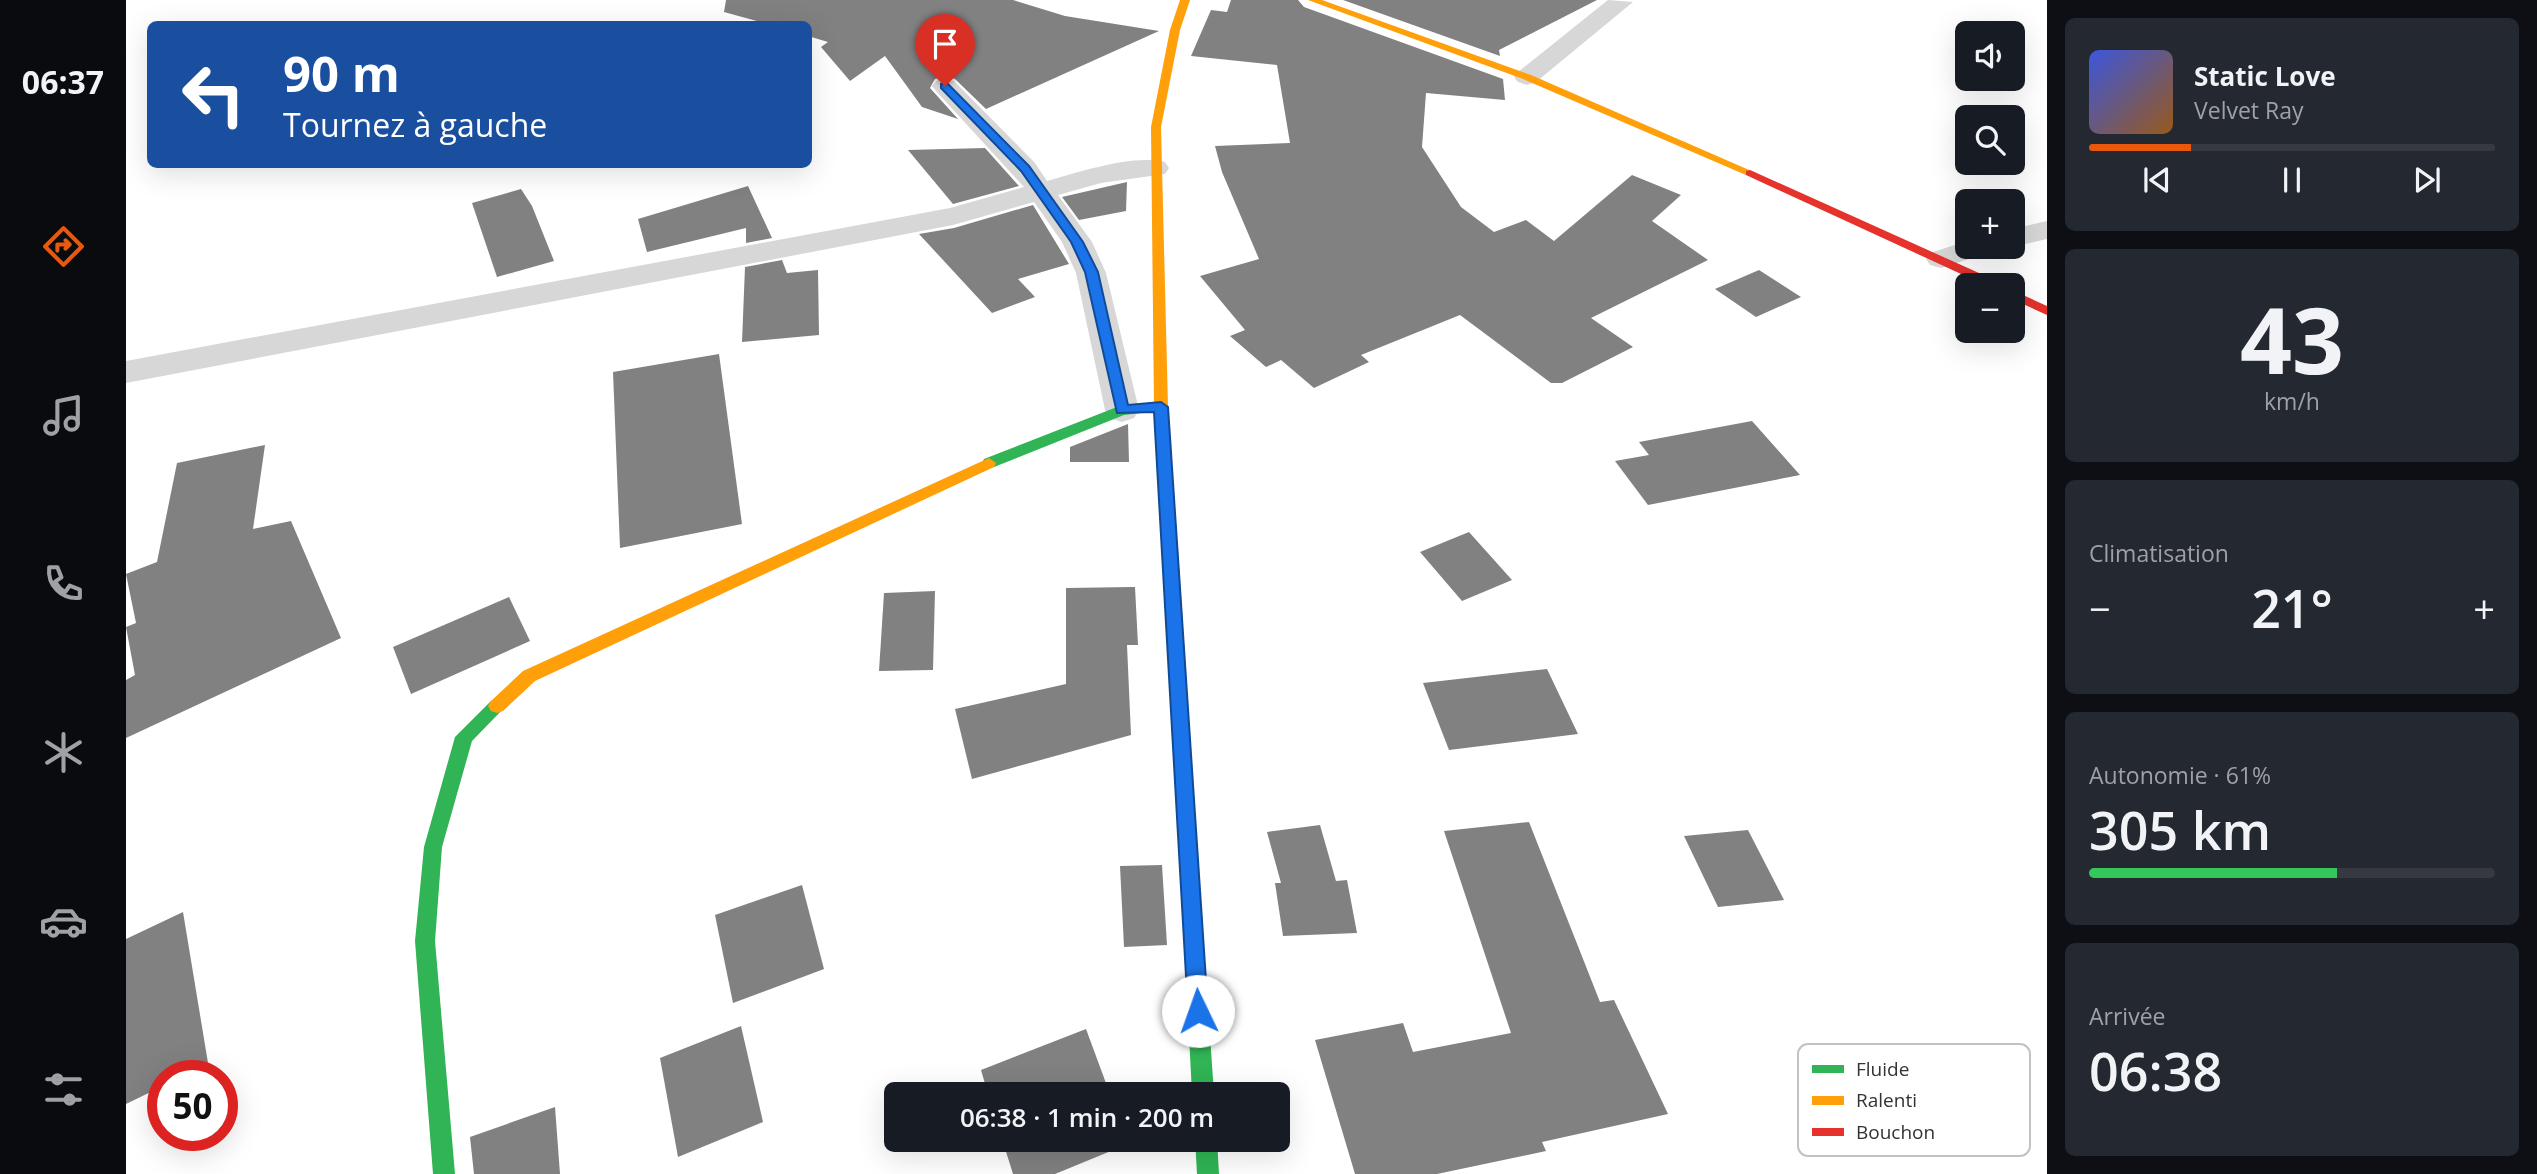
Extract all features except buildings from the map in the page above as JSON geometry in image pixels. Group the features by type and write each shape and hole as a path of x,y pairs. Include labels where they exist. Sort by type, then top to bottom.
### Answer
{"main road":[{"path":"1185,0 1175,30 1156,127 1155,168 1159,223 1161,407 1202,1082"},
{"path":"1313,0 1527,77 1694,148 1970,273"},
{"path":"2025,300 2047,311"},
{"path":"444,1174 425,941 433,847 464,737 529,676 989,463 1122,410 1161,407"},
{"path":"1207,1152 1208,1174"}],"street":[{"path":"1527,77 1623,1"},
{"path":"945,86 1025,169 1077,242 1091,272 1122,410"},
{"path":"126,372 953,216 1099,175 1155,168"},
{"path":"2025,235 2047,230"},
{"path":"1941,259 1955,254"}],"traffic: fast":[{"path":"989,463 1122,410 1161,407"},
{"path":"444,1174 425,941 433,847 464,737 497,706"},
{"path":"1189,859 1202,1082"},
{"path":"1207,1152 1208,1174"}],"traffic: slow":[{"path":"1170,551 1161,407 1156,127 1175,30 1185,0"},
{"path":"1313,0 1527,77 1750,173"},
{"path":"497,706 529,676 989,463"}],"traffic: jam":[{"path":"1750,173 1969,273"},
{"path":"2025,300 2047,311"},
{"path":"1170,551 1189,859"}],"route":[{"path":"945,86 1025,169 1077,242 1091,272 1122,410 1161,407 1198,1011"}]}
